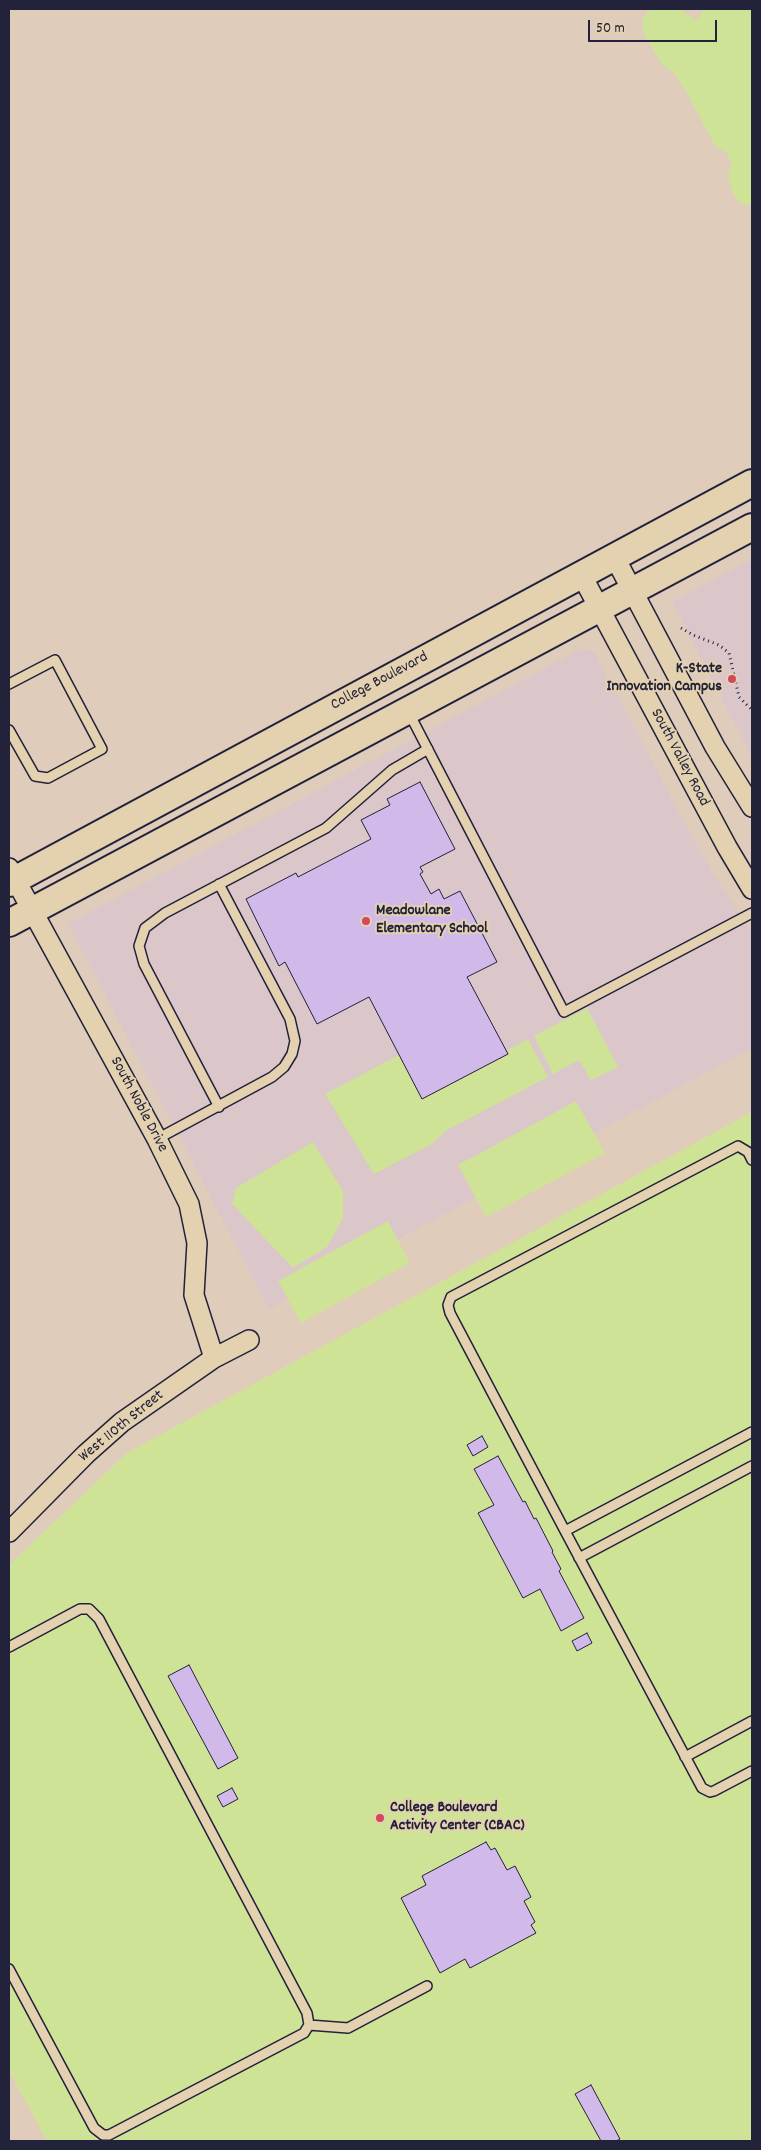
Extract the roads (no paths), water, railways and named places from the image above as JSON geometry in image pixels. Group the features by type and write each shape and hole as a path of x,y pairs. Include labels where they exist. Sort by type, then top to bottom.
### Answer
{"main road":[{"name":"College Boulevard","path":"11,877 752,483"},
{"path":"9,922 752,527"}],"street":[{"path":"614,556 715,747 752,807"},
{"name":"South Valley Road","path":"580,574 727,847 752,889"},
{"name":"South Noble Drive","path":"11,877 32,910 181,1186 194,1223 197,1242 194,1294 214,1358"},
{"name":"West 110th Street","path":"9,1532 86,1454 122,1422 214,1358 249,1340"}],"lane":[{"path":"9,684 55,660 102,749 48,778 35,776 9,730"},
{"path":"408,710 564,1012 752,913"},
{"path":"219,1107 144,964 139,946 145,928 152,920 326,828 392,770 428,749"},
{"path":"157,1139 219,1107 272,1076 284,1067 292,1054 295,1042 290,1019 219,884"},
{"path":"752,1160 748,1152 738,1146 451,1297 448,1305 450,1313 702,1788 710,1792 752,1771"},
{"path":"565,1531 752,1432"},
{"path":"579,1558 752,1466"},
{"path":"9,1647 80,1609 89,1609 99,1619 307,2013 309,2025 304,2033 109,2136 103,2135 94,2128 9,1968"},
{"path":"685,1757 752,1721"},
{"path":"309,2025 348,2028 426,1986"}],"place":[{"name":"K-State Innovation Campus","path":"732,679"},
{"name":"Meadowlane Elementary School","path":"366,921"},
{"name":"College Boulevard Activity Center (CBAC)","path":"380,1818"}]}
